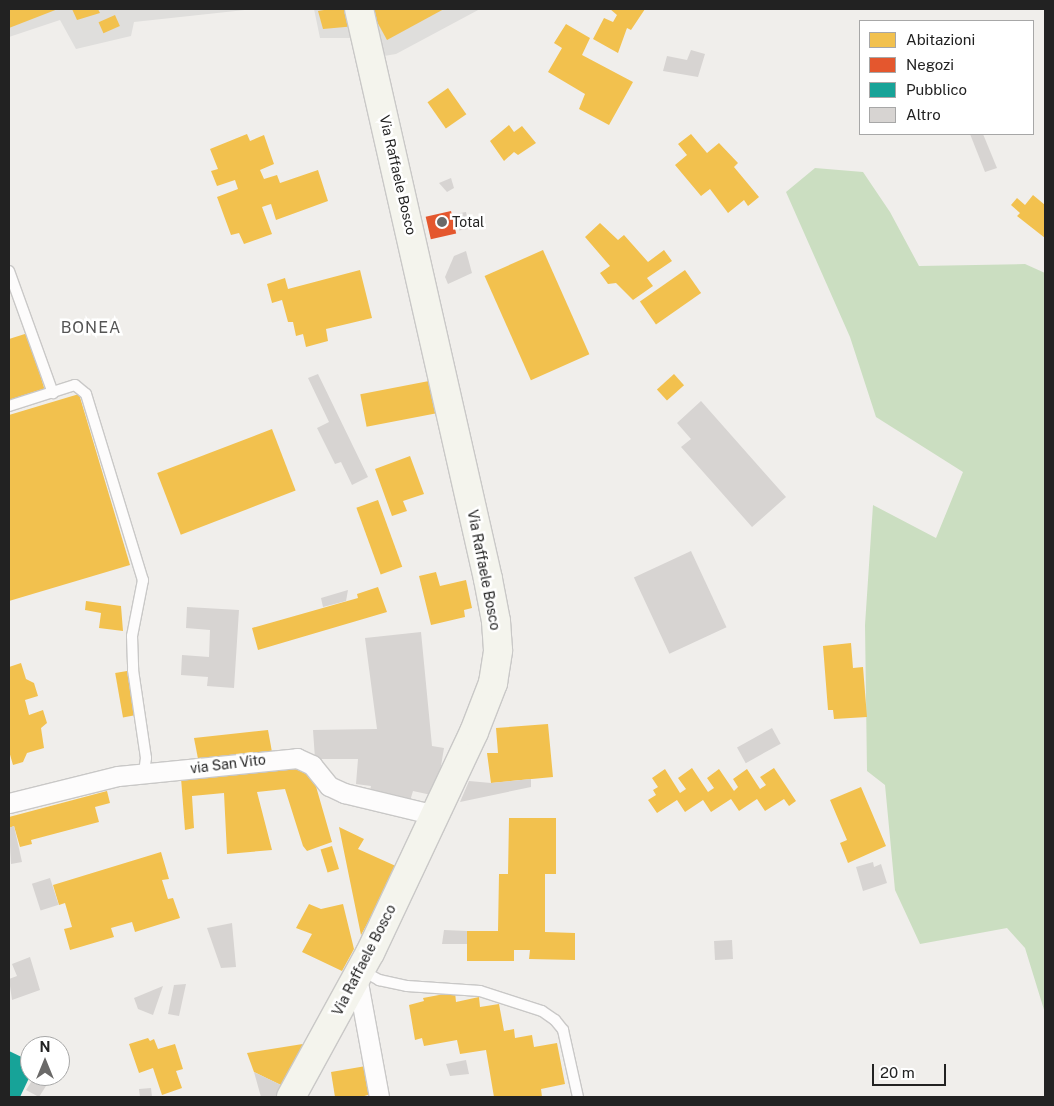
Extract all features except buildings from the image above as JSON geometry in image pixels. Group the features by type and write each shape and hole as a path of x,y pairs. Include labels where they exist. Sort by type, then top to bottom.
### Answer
{"street":[{"name":"Via Raffaele Bosco","path":"292,1097 359,973 435,815 493,683 498,650 496,621 411,227 359,9"},
{"name":"via San Vito","path":"9,803 69,786 144,773 297,758 312,765 329,786 344,793 435,815"},
{"path":"359,973 380,1097"}],"lane":[{"path":"9,271 53,393"},
{"path":"9,406 75,385 86,394 143,580 132,636 133,670 146,758 144,773"},
{"path":"359,973 379,980 407,986 480,991 542,1011 555,1020 563,1030 578,1097"}],"shaded area":[{"path":"9,9 254,9 134,22 131,36 76,49 60,20 9,37"},
{"path":"314,9 480,9 396,54 360,60 353,38 320,38"}],"green space":[{"path":"815,168 863,172 890,212 919,266 1025,264 1045,273 1045,1013 1025,948 1007,928 920,944 895,890 885,785 867,771 865,625 873,505 936,538 963,472 876,417 850,337 786,192"}],"place":[{"name":"Total","path":"442,222"}],"district":[{"name":"BONEA","path":"91,328"}]}
